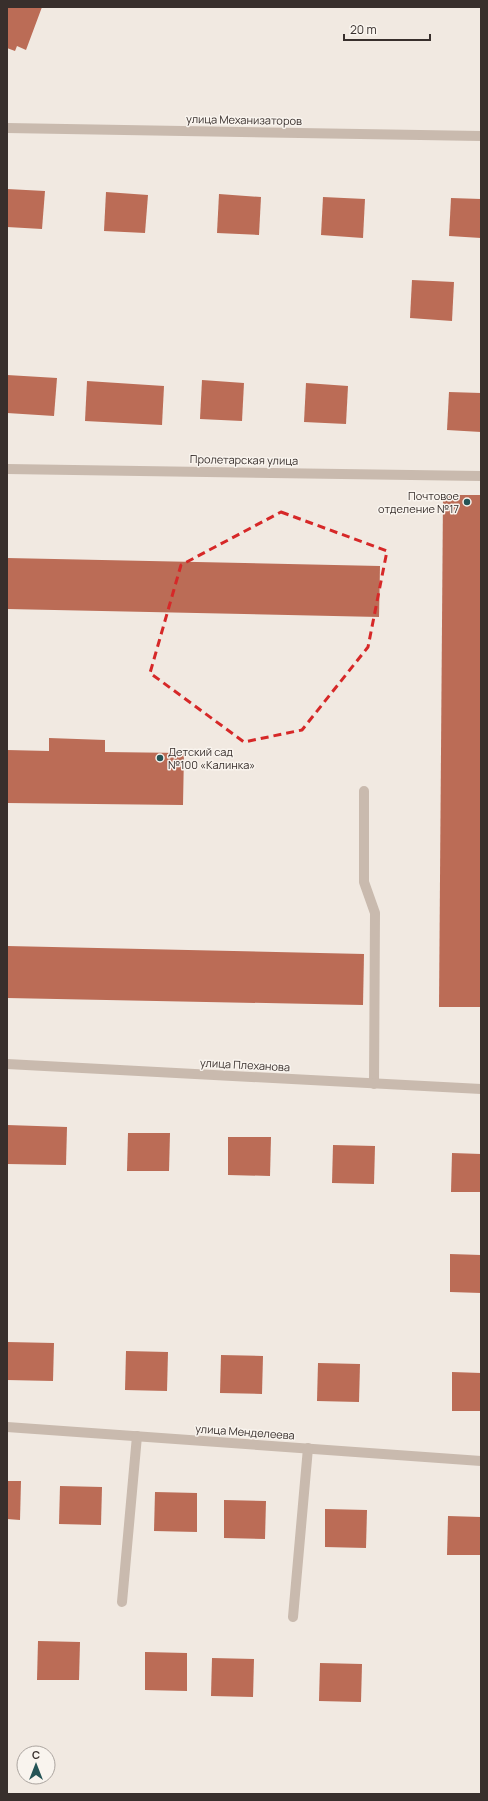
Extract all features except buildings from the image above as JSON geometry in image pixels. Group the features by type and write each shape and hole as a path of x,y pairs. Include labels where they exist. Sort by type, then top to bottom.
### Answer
{"street":[{"name":"улица Механизаторов","path":"7,128 481,136"},
{"name":"Пролетарская улица","path":"7,469 481,476"},
{"path":"364,791 364,882 375,913 374,1084"},
{"name":"улица Плеханова","path":"7,1064 481,1089"},
{"name":"улица Менделеева","path":"7,1427 481,1461"},
{"path":"122,1602 137,1436"},
{"path":"293,1618 308,1448"}],"highlighted area":[{"path":"281,512 387,551 368,647 302,730 244,742 150,673 181,565"}],"place":[{"name":"Почтовое отделение №17","path":"467,502"},
{"name":"Детский сад №100 «Калинка»","path":"160,758"}]}
